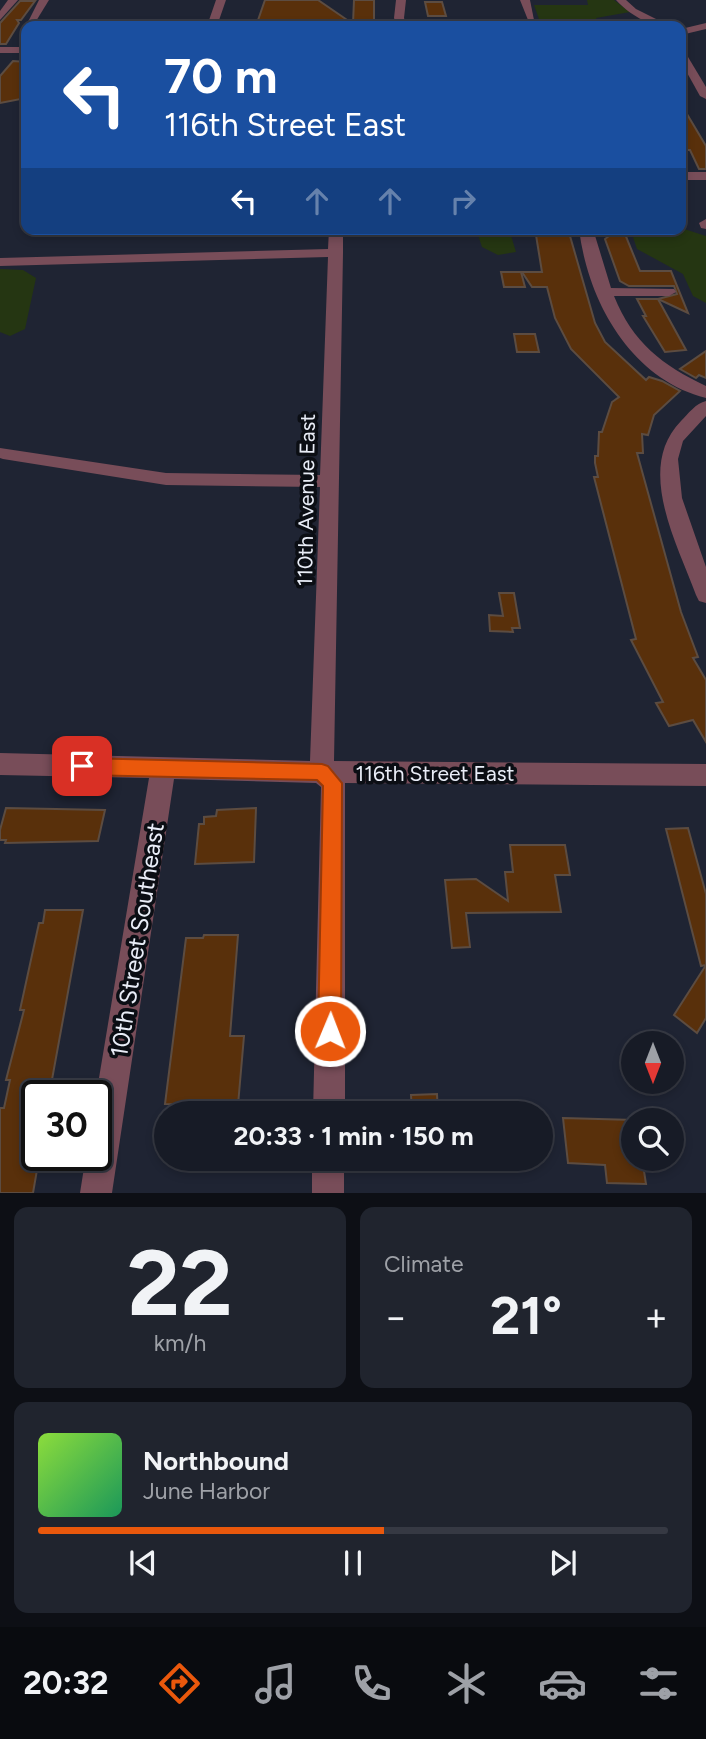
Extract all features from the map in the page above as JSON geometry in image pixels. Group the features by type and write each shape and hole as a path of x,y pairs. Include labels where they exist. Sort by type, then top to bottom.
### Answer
{"street":[{"path":"0,17 13,0"},
{"path":"31,21 44,0"},
{"path":"214,21 220,0"},
{"path":"400,21 401,0"},
{"path":"525,0 531,18"},
{"path":"621,0 634,11 655,21"},
{"path":"686,31 706,26"},
{"path":"14,50 21,38"},
{"path":"0,50 21,50"},
{"path":"686,62 706,96"},
{"path":"686,176 706,176"},
{"name":"110th Avenue East","path":"322,772 336,235"},
{"path":"588,235 615,321 629,343 653,364 706,393"},
{"path":"0,262 336,253"},
{"path":"605,292 669,292"},
{"path":"706,406 674,441 667,462 674,498 706,595"},
{"path":"4,453 155,478 328,481"},
{"name":"116th Street East","path":"0,764 322,772 706,775"},
{"name":"10th Street Southeast","path":"96,1193 163,769"},
{"path":"322,772 333,783 334,803 328,1101"},
{"path":"328,1171 328,1193"}],"green space":[{"path":"587,0 614,0 630,12 596,18 598,21 504,21 539,19 534,5 588,5"},
{"path":"686,230 706,236 706,303 693,296 683,274 637,249 632,235 686,235"},
{"path":"478,235 511,235 516,252 498,255 482,247"},
{"path":"0,269 23,270 36,278 25,329 10,336 0,332"}],"building":[{"path":"265,0 318,0 349,21 258,21"},
{"path":"354,0 374,0 374,21 353,21"},
{"path":"20,1 35,1 21,20 17,20 19,23 6,44 0,44 0,23"},
{"path":"425,2 442,2 446,16 428,16"},
{"path":"13,61 21,62 21,99 0,103 0,76"},
{"path":"686,112 706,146 706,169 699,169 690,150 686,150"},
{"path":"536,235 570,235 595,323 605,342 646,380 649,377 662,381 680,391 654,415 648,435 642,434 643,453 637,453 681,612 698,657 693,658 706,680 706,742 693,720 669,726 656,703 663,702 631,640 636,639 594,477 598,477 595,456 598,456 599,432 602,432 612,402 619,397 571,349 555,318 547,287 532,287 522,272 542,272"},
{"path":"625,235 640,271 671,271 688,313 658,299 677,294 674,286 629,286 620,281 605,239 609,236"},
{"path":"501,272 521,272 525,287 504,287"},
{"path":"637,299 658,299 686,350 665,352 643,316 646,316"},
{"path":"514,334 535,334 539,352 517,352"},
{"path":"706,351 706,378 699,375 696,378 680,369"},
{"path":"499,593 514,593 520,628 512,628 513,632 490,631 489,615 503,616"},
{"path":"6,808 105,810 98,841 5,843 6,840 0,840 0,830"},
{"path":"256,808 254,862 195,864 199,824 204,824 204,817 216,816 217,810"},
{"path":"688,828 706,894 706,965 701,966 666,829"},
{"path":"510,845 565,845 570,875 555,875 561,912 466,913 470,947 452,948 445,880 476,879 508,901 505,872 513,872"},
{"path":"45,910 83,910 52,1080 21,1080 21,1171 37,1171 33,1193 0,1193 0,1108 4,1108 10,1080 6,1080 24,1010 20,1010 39,923 43,923"},
{"path":"204,935 238,935 230,1036 244,1036 238,1101 165,1101 186,938 203,938"},
{"path":"706,965 706,1018 697,1033 674,1015"},
{"path":"437,1094 437,1101 411,1101 411,1095"},
{"path":"563,1118 621,1120 621,1171 644,1171 646,1184 607,1183 605,1165 568,1163"}],"route":[{"path":"82,766 322,772 333,783 330,1031"}]}
